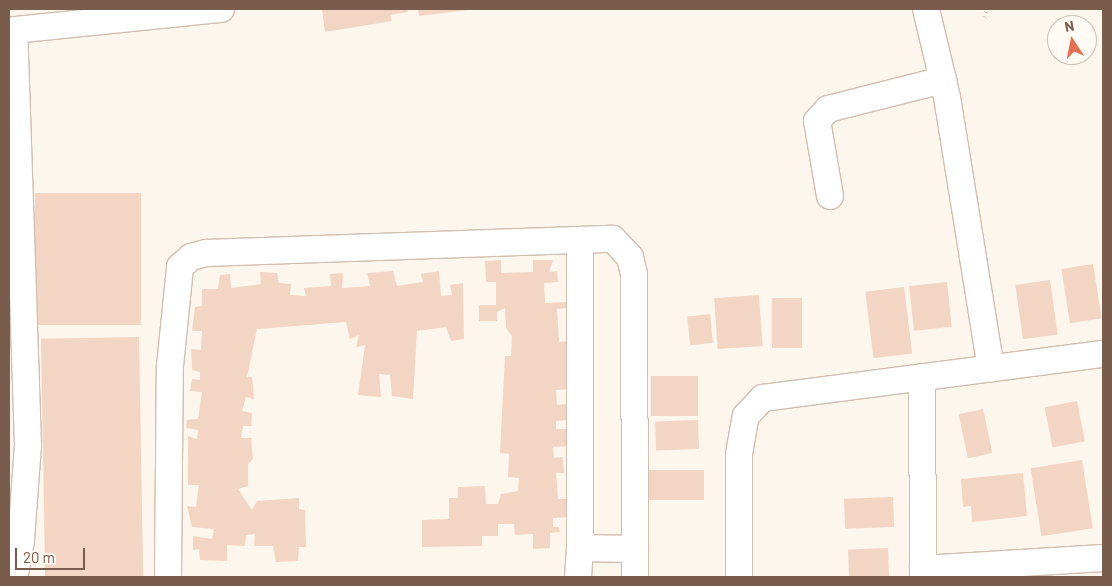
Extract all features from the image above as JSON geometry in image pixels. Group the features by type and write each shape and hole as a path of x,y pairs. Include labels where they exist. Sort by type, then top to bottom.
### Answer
{"street":[{"path":"9,573 16,569 21,540 28,445 15,195 14,30 222,9"},
{"path":"926,9 943,80 991,368"},
{"path":"830,196 817,120 828,109 943,80"},
{"path":"168,577 170,366 180,267 191,257 206,253 613,239 621,243 634,274 635,577"},
{"path":"578,577 580,548 580,240"},
{"path":"739,577 739,454 746,416 763,398 1103,354"},
{"path":"922,377 923,573 1103,558"},
{"path":"580,548 635,549"}],"path":[{"path":"985,17 986,9"}],"building":[{"path":"322,9 407,9 408,12 390,15 392,21 325,32"},
{"path":"418,9 468,9 468,10 419,16"},
{"path":"35,193 141,193 141,325 35,325"},
{"path":"501,260 501,273 533,272 533,260 553,260 549,272 557,271 558,282 544,283 545,303 567,302 567,308 557,309 559,342 568,341 571,389 556,390 557,405 566,404 566,420 556,421 556,429 567,429 568,446 553,447 554,458 563,457 564,473 556,473 558,499 569,499 570,517 553,518 553,527 559,527 560,532 550,533 550,548 533,549 533,534 515,535 514,524 498,524 498,536 482,536 482,546 422,547 422,520 449,519 449,498 458,498 458,487 485,486 486,504 498,504 501,494 518,491 519,478 508,477 509,454 500,453 505,356 511,356 512,336 506,328 505,308 497,312 497,321 479,321 479,305 496,305 496,282 486,282 485,261"},
{"path":"1093,264 1102,318 1070,323 1061,269"},
{"path":"393,271 397,286 423,282 421,274 439,271 441,296 452,295 450,285 463,283 464,339 451,341 446,327 417,331 413,399 392,396 390,375 379,374 381,397 358,395 365,345 356,347 359,335 350,339 346,322 257,329 247,377 252,377 254,399 246,397 242,411 252,413 251,426 243,426 241,438 251,438 253,459 248,464 248,486 238,489 252,510 257,501 299,498 299,509 305,510 306,547 299,547 298,561 276,562 273,546 254,546 255,534 246,535 245,546 227,545 227,561 200,560 199,549 193,550 193,536 212,539 214,529 192,527 187,506 196,507 199,485 188,485 188,436 197,439 198,430 186,428 187,420 198,419 202,392 190,391 192,379 200,380 200,372 192,370 191,349 201,350 202,331 192,331 195,307 202,306 202,289 218,289 220,275 230,274 231,288 261,284 260,272 277,273 279,283 291,284 290,295 306,296 304,288 331,286 330,274 343,273 342,288 370,286 367,273"},
{"path":"1050,280 1058,334 1023,339 1015,285"},
{"path":"947,282 952,327 914,331 909,286"},
{"path":"904,287 912,354 873,358 865,292"},
{"path":"759,295 763,346 718,349 714,298"},
{"path":"772,298 802,298 802,348 772,348"},
{"path":"710,314 713,343 690,345 687,316"},
{"path":"139,337 143,577 45,577 41,339"},
{"path":"651,376 698,376 698,416 651,416"},
{"path":"1077,401 1085,441 1052,448 1045,407"},
{"path":"983,409 992,453 968,458 959,414"},
{"path":"698,420 699,449 656,450 655,422"},
{"path":"1082,460 1093,528 1041,536 1031,468"},
{"path":"648,470 704,470 704,500 648,500"},
{"path":"1023,473 1027,516 972,522 971,506 963,507 961,479"},
{"path":"893,497 894,527 845,529 844,499"},
{"path":"888,548 889,577 849,577 848,549"}]}
